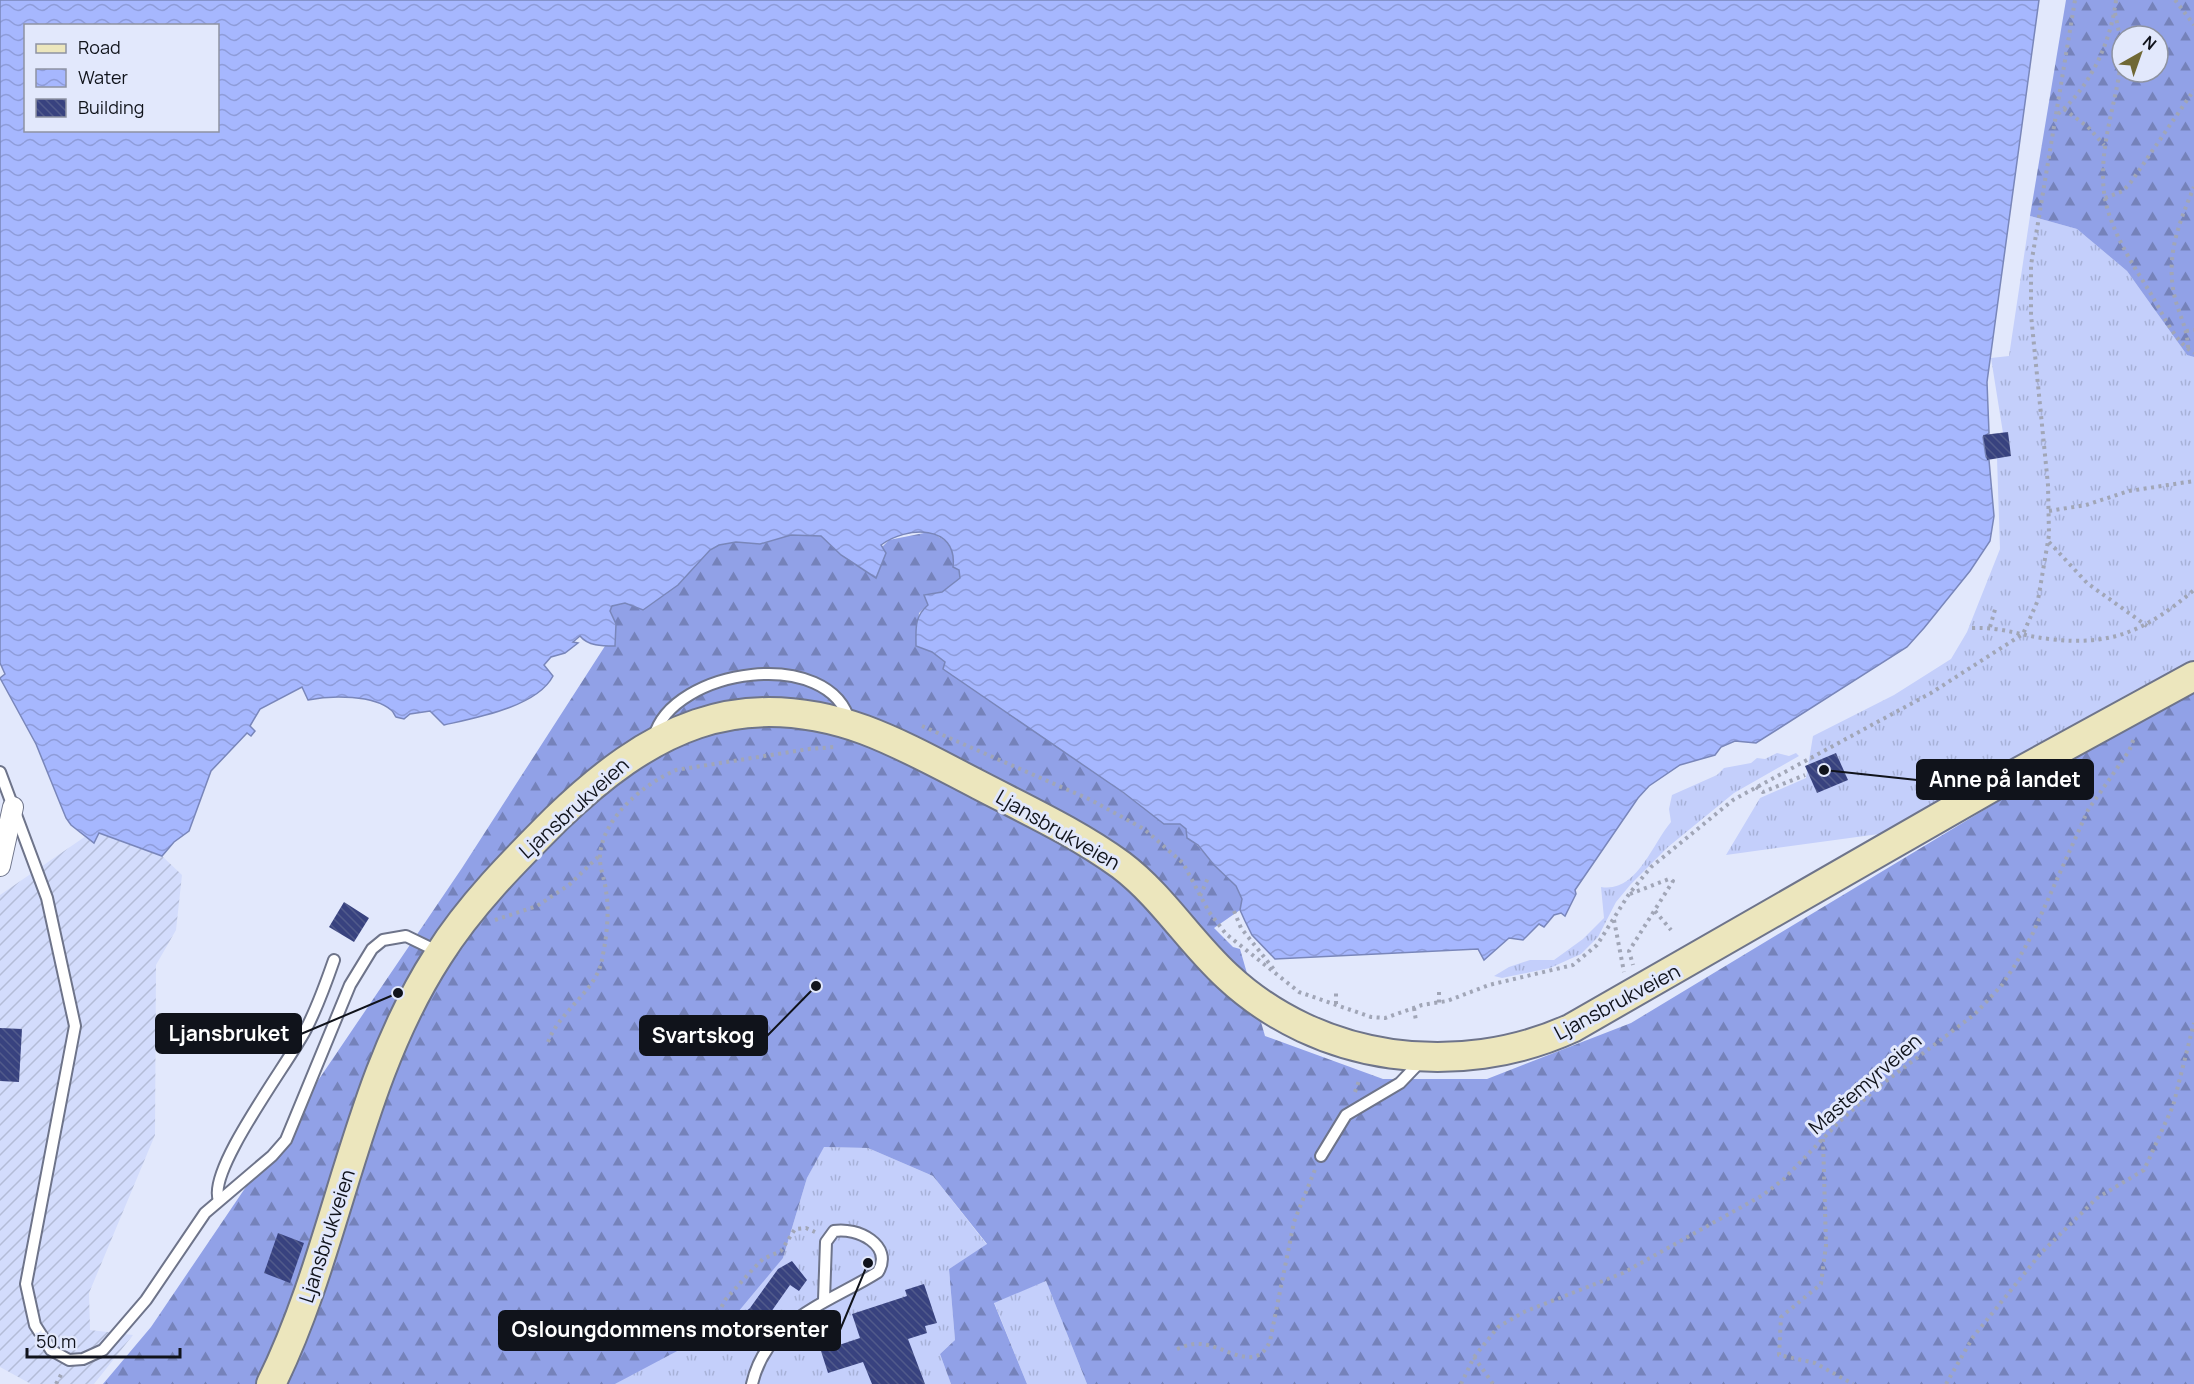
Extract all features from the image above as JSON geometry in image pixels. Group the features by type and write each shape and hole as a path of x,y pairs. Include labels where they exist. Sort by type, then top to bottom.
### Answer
{"main road":[{"name":"Ljansbrukveien","path":"271,1384 288,1349 312,1284 385,1060 410,1004 440,952 494,884 546,829 594,784 652,742 712,719 757,712 807,715 847,737 930,760 1101,851 1146,887 1226,975 1250,996 1291,1023 1338,1043 1366,1050 1425,1057 1481,1054 1528,1046 1572,1028 1633,983 2194,676"}],"street":[{"path":"0,866 13,807"}],"lane":[{"path":"652,742 658,723 676,702 727,678 750,675 789,676 820,685 842,705 847,737"},
{"path":"0,772 47,898 75,1026 26,1284 35,1325 51,1350 69,1360 83,1359 103,1350 146,1300 206,1213 272,1156 286,1140 350,985 372,949 383,940 406,936 440,952"},
{"path":"219,1200 216,1193 217,1185 231,1151 306,1029 334,960"},
{"path":"1321,1156 1346,1115 1400,1083 1425,1057"},
{"path":"752,1384 757,1367 777,1338 798,1316 878,1272 882,1265 879,1248 860,1234 847,1228 834,1231 826,1242 824,1300"}],"path":[{"path":"912,724 945,734 1109,808 1144,829 1174,853 1188,870 1209,912 1226,934 1307,996 1377,1018 1390,1017 1489,985 1573,965 1597,945 1629,894 1651,867 1733,800 1931,693 2023,634 2038,600 2049,542 2049,511 2031,315 2030,279 2036,228 2057,115 2074,0"},
{"path":"2057,115 2084,86 2097,63 2115,13 2116,0"},
{"path":"2175,0 2194,25"},
{"path":"2115,13 2121,39 2121,64 2104,145 2105,198 2120,239 2134,266 2178,337 2194,353"},
{"path":"2105,198 2123,191 2131,182 2194,90"},
{"path":"2064,109 2088,127 2104,145"},
{"path":"2188,349 2186,331 2174,295 2171,254 2194,187"},
{"path":"2186,331 2194,330"},
{"path":"2049,511 2086,505 2129,491 2194,481"},
{"path":"2049,542 2087,583 2147,626"},
{"path":"1972,628 1990,627 2050,639 2091,640 2126,634 2147,626 2194,590"},
{"path":"1990,627 1996,606"},
{"name":"Mastemyrveien","path":"1461,1384 1474,1357 1491,1333 1516,1315 1623,1274 1763,1195 1784,1179 1877,1088 1975,1014 2002,985 2032,935 2088,810 2133,743 2136,735 2133,708"},
{"path":"548,1042 554,1027 593,981 601,965 607,893 600,856 605,837 624,808 646,787 676,770 809,748 847,737"},
{"path":"1755,787 1763,792 1806,775"},
{"path":"488,922 537,906 569,885 600,856"},
{"path":"1200,896 1208,878"},
{"path":"1629,894 1672,879 1673,883 1629,951 1633,983"},
{"path":"1234,911 1241,928 1281,977"},
{"path":"1655,911 1671,930"},
{"path":"1614,919 1616,939 1633,983"},
{"path":"1439,992 1439,1003"},
{"path":"1336,993 1336,1004"},
{"path":"1414,1008 1416,1021"},
{"path":"1946,1384 1973,1337 2041,1253 2097,1198 2144,1170 2173,1106 2194,1023"},
{"path":"1823,1139 1826,1245 1821,1284 1781,1317 1779,1356 1815,1363 1853,1384"},
{"path":"1177,1349 1200,1344 1256,1358 1265,1352 1270,1341 1294,1222 1321,1156"},
{"path":"692,1340 701,1327 716,1318 725,1300 763,1259 781,1251 795,1229 806,1228 830,1237"},
{"path":"716,1318 722,1323 725,1338 730,1341 757,1334 777,1338"},
{"path":"1474,1357 1493,1384"}],"shaded area":[{"path":"98,833 162,856 182,875 176,930 156,965 155,1135 89,1293 90,1330 133,1335 94,1384 31,1384 0,1367 0,895 86,836 94,842"}],"green space":[{"path":"2066,0 2194,0 2194,357 2187,355 2127,271 2077,229 2030,216"},
{"path":"2030,216 2077,229 2127,271 2187,355 2194,357 2194,660 2135,690 1879,834 1726,855 1760,798 1806,778 1813,736 1894,695 1951,659 1967,632 2000,549 1997,458 2011,456 2008,433 2003,433 1991,358 2009,356"},
{"path":"929,532 949,545 953,554 953,567 959,570 960,578 942,592 931,595 928,605 919,613 916,646 932,652 1164,823 1180,824 1186,829 1187,838 1199,847 1235,885 1242,897 1240,910 1214,928 1233,947 1240,949 1265,1036 1383,1079 1487,1079 1631,1023 2123,726 2194,692 2194,1384 1087,1384 1046,1281 994,1303 1027,1384 951,1384 940,1354 955,1340 949,1269 987,1244 933,1176 868,1148 824,1147 807,1178 783,1258 728,1324 615,1384 103,1384 151,1327 462,868 605,646 615,646 616,624 610,611 612,606 626,603 643,610 678,585 710,550 719,545 736,542 760,544 791,535 821,536 841,555 861,568 889,540"},
{"path":"1777,753 1789,756 1796,753 1799,756 1734,793 1668,847 1616,902 1598,937 1581,954 1550,968 1502,978 1494,976 1509,967 1530,960 1554,960 1583,939 1604,918 1601,887 1614,887 1624,882 1642,865 1671,822 1669,809 1672,795 1717,775 1724,768 1751,763 1757,758 1765,759"},
{"path":"823,1147 868,1148 933,1176 987,1245 949,1269 955,1340 940,1354 951,1384 615,1384 634,1373 783,1258 807,1178"},
{"path":"1046,1281 1087,1384 1027,1384 994,1302"}],"water":[{"path":"0,0 2039,0 1987,382 1989,433 1983,437 1986,457 1989,460 1994,516 1990,541 1970,571 1907,647 1756,743 1735,741 1721,747 1715,755 1680,765 1649,786 1638,798 1575,890 1576,894 1565,916 1561,913 1554,915 1544,927 1539,924 1523,940 1509,938 1484,960 1478,949 1275,959 1252,935 1240,910 1242,899 1236,886 1214,865 1198,845 1187,838 1186,829 1180,824 1164,824 1124,793 943,669 945,662 932,652 916,646 918,618 928,605 924,595 942,592 960,578 959,570 953,567 952,553 947,543 939,536 928,533 904,534 881,545 886,553 876,578 841,555 821,536 791,535 760,544 736,542 719,545 710,550 678,585 643,610 625,603 612,606 610,611 616,624 615,646 591,644 580,636 573,642 578,643 565,653 551,657 544,665 553,676 534,696 504,710 472,719 444,725 430,711 410,714 404,719 396,717 384,705 364,699 329,697 308,700 302,687 260,709 250,726 255,731 251,736 247,733 211,771 189,831 174,842 162,856 99,833 94,843 71,825 66,818 36,744 0,678 5,674 0,663"}],"building":[{"path":"2008,432 2011,456 1987,460 1983,435"},
{"path":"1836,753 1848,780 1817,793 1805,766"},
{"path":"344,902 369,918 354,942 329,927"},
{"path":"0,1028 22,1029 19,1082 0,1081"},
{"path":"278,1233 304,1243 290,1283 264,1273"},
{"path":"792,1261 807,1280 799,1291 790,1285 759,1329 740,1316 750,1308 778,1269"},
{"path":"924,1284 937,1323 925,1326 927,1333 908,1339 925,1384 872,1384 863,1362 828,1373 821,1351 860,1338 852,1314 907,1296 905,1290"}],"place":[{"name":"Anne på landet","path":"1824,770"},
{"name":"Svartskog","path":"816,986"},
{"name":"Ljansbruket","path":"398,993"},
{"name":"Osloungdommens motorsenter","path":"868,1263"}]}
